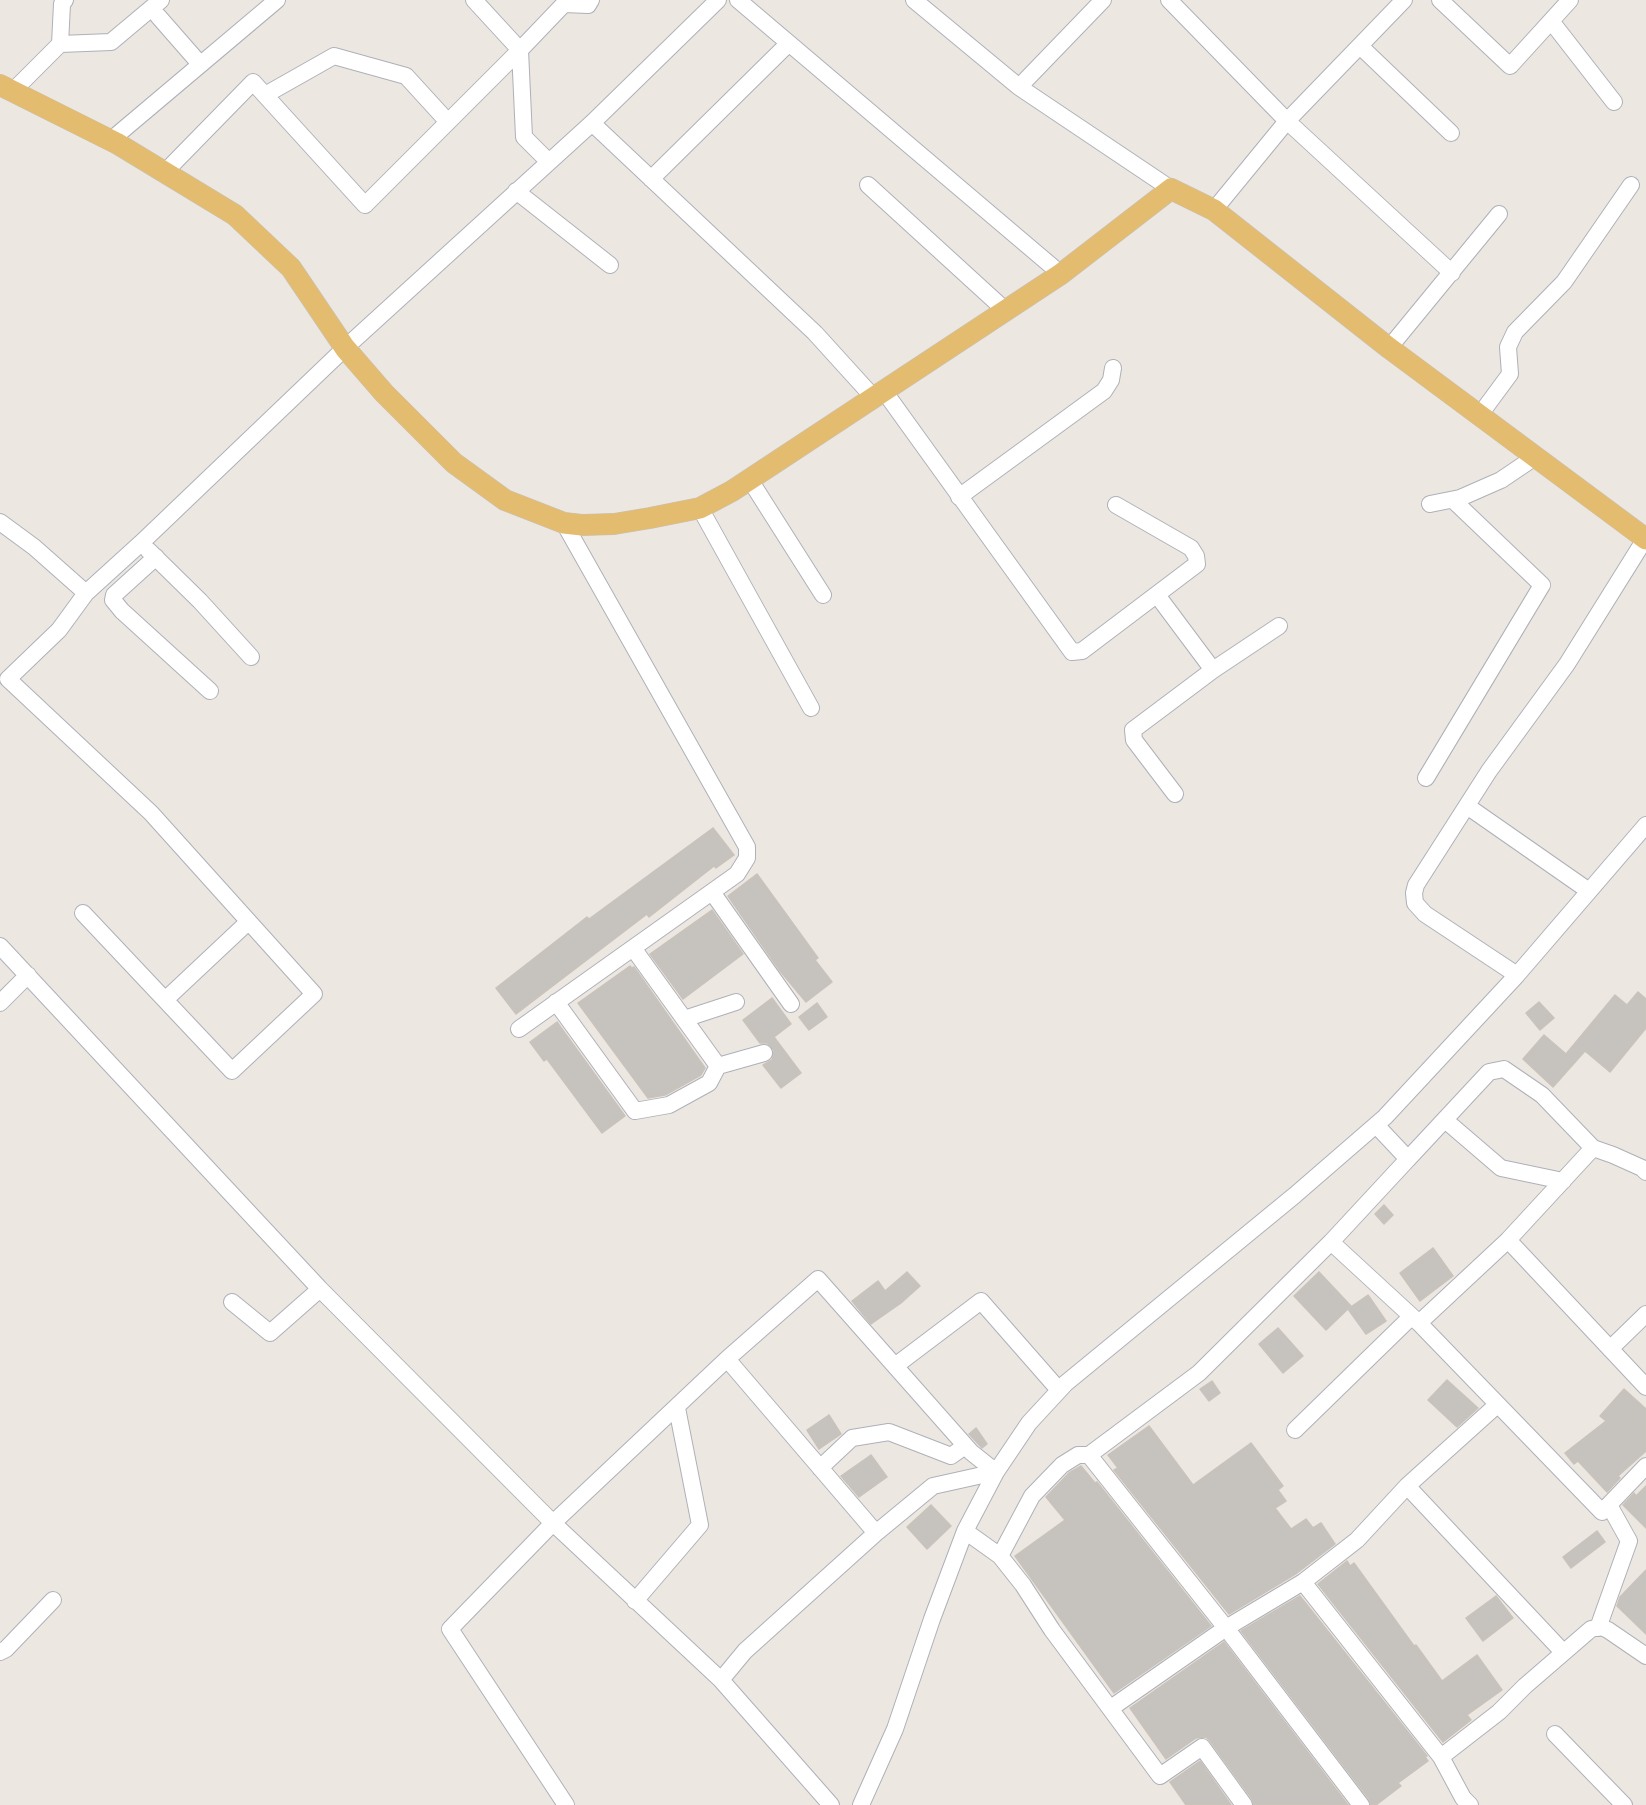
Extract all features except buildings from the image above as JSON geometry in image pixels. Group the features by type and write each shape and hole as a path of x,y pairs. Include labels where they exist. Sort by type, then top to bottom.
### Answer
{"main road":[{"path":"6,88 111,140 235,215 291,268 345,348 384,393 454,463 505,500 564,523 614,524 700,508 750,480 1061,274 1171,189 1214,210 1389,348 1646,539"}],"street":[{"path":"60,44 62,4 65,0"},
{"path":"111,140 278,0"},
{"path":"474,0 520,50 524,137 548,161"},
{"path":"165,172 253,82 365,206 564,4 588,4 591,0"},
{"path":"738,0 1061,274"},
{"path":"914,0 1019,87 1171,189"},
{"path":"1019,87 1103,0"},
{"path":"1169,0 1287,121 1452,273"},
{"path":"1214,210 1287,121 1404,0"},
{"path":"1440,0 1510,66 1570,0"},
{"path":"83,913 232,1071 314,994 151,813 8,679 59,630 86,594 345,348 592,123 715,1"},
{"path":"6,88 60,44 111,42 159,8 200,64"},
{"path":"1551,21 1614,102"},
{"path":"651,178 789,43"},
{"path":"1360,46 1452,134"},
{"path":"265,95 334,56 406,76 448,122"},
{"path":"592,123 879,394 959,497 1072,652 1082,651 1197,564 1196,556 1191,548 1116,505"},
{"path":"868,185 1005,311"},
{"path":"1479,416 1510,374 1508,346 1515,332 1564,282 1631,185"},
{"path":"516,191 610,265"},
{"path":"1389,348 1499,214"},
{"path":"959,497 1104,391 1111,380 1113,369"},
{"path":"1430,504 1460,498 1501,480 1535,457"},
{"path":"750,480 823,595"},
{"path":"1426,778 1542,585 1453,500"},
{"path":"700,508 811,708"},
{"path":"519,1029 737,874 747,858 747,847 564,523"},
{"path":"2,527 34,547 86,594"},
{"path":"1517,975 1425,914 1415,903 1416,885 1489,771 1567,664 1646,539"},
{"path":"141,543 200,601 251,657"},
{"path":"156,557 114,595 113,600 122,611 210,691"},
{"path":"1157,595 1213,670"},
{"path":"1175,794 1134,740 1134,730 1213,670 1279,626"},
{"path":"1467,806 1589,891"},
{"path":"861,1805 895,1729 932,1619 965,1532 996,1472 1029,1423 1059,1390 1116,1340 1286,1202 1376,1125 1440,1060 1517,975 1646,825"},
{"path":"712,892 791,1004"},
{"path":"165,1000 247,922"},
{"path":"0,946 320,1289 553,1523 722,1680 831,1805"},
{"path":"633,948 718,1066"},
{"path":"0,1003 28,975"},
{"path":"556,1002 635,1111 669,1105 709,1083 718,1066 764,1053"},
{"path":"684,1019 736,1002"},
{"path":"1000,1556 1032,1496 1062,1466 1078,1455 1089,1455 1199,1373 1332,1242 1489,1072 1504,1069 1542,1095 1593,1149 1623,1159 1646,1172"},
{"path":"1444,1120 1501,1168 1563,1180"},
{"path":"1376,1125 1408,1159"},
{"path":"1295,1430 1415,1320 1508,1240 1593,1149"},
{"path":"1508,1240 1646,1387"},
{"path":"1332,1242 1415,1320 1602,1512 1646,1466"},
{"path":"566,1805 450,1629 553,1523 727,1359 818,1279 965,1446 996,1472"},
{"path":"232,1302 270,1333 320,1289"},
{"path":"895,1366 981,1301 1059,1390"},
{"path":"1610,1348 1646,1314"},
{"path":"727,1359 876,1533"},
{"path":"1111,1708 1226,1628 1303,1582 1357,1540 1407,1486 1497,1405"},
{"path":"635,1601 700,1525 676,1408"},
{"path":"820,1468 852,1438 888,1432 951,1456 965,1446"},
{"path":"1089,1455 1226,1628 1361,1805"},
{"path":"722,1680 745,1651 876,1533 933,1486 996,1472"},
{"path":"1407,1486 1563,1652"},
{"path":"1598,1628 1629,1541 1609,1505"},
{"path":"965,1532 1000,1556 1023,1584 1052,1630 1160,1776 1202,1747 1244,1805"},
{"path":"1303,1582 1441,1757 1463,1803"},
{"path":"0,1652 6,1649 53,1600"},
{"path":"1441,1757 1499,1712 1525,1686 1591,1629 1608,1630 1646,1656"},
{"path":"1555,1734 1624,1805"}]}
